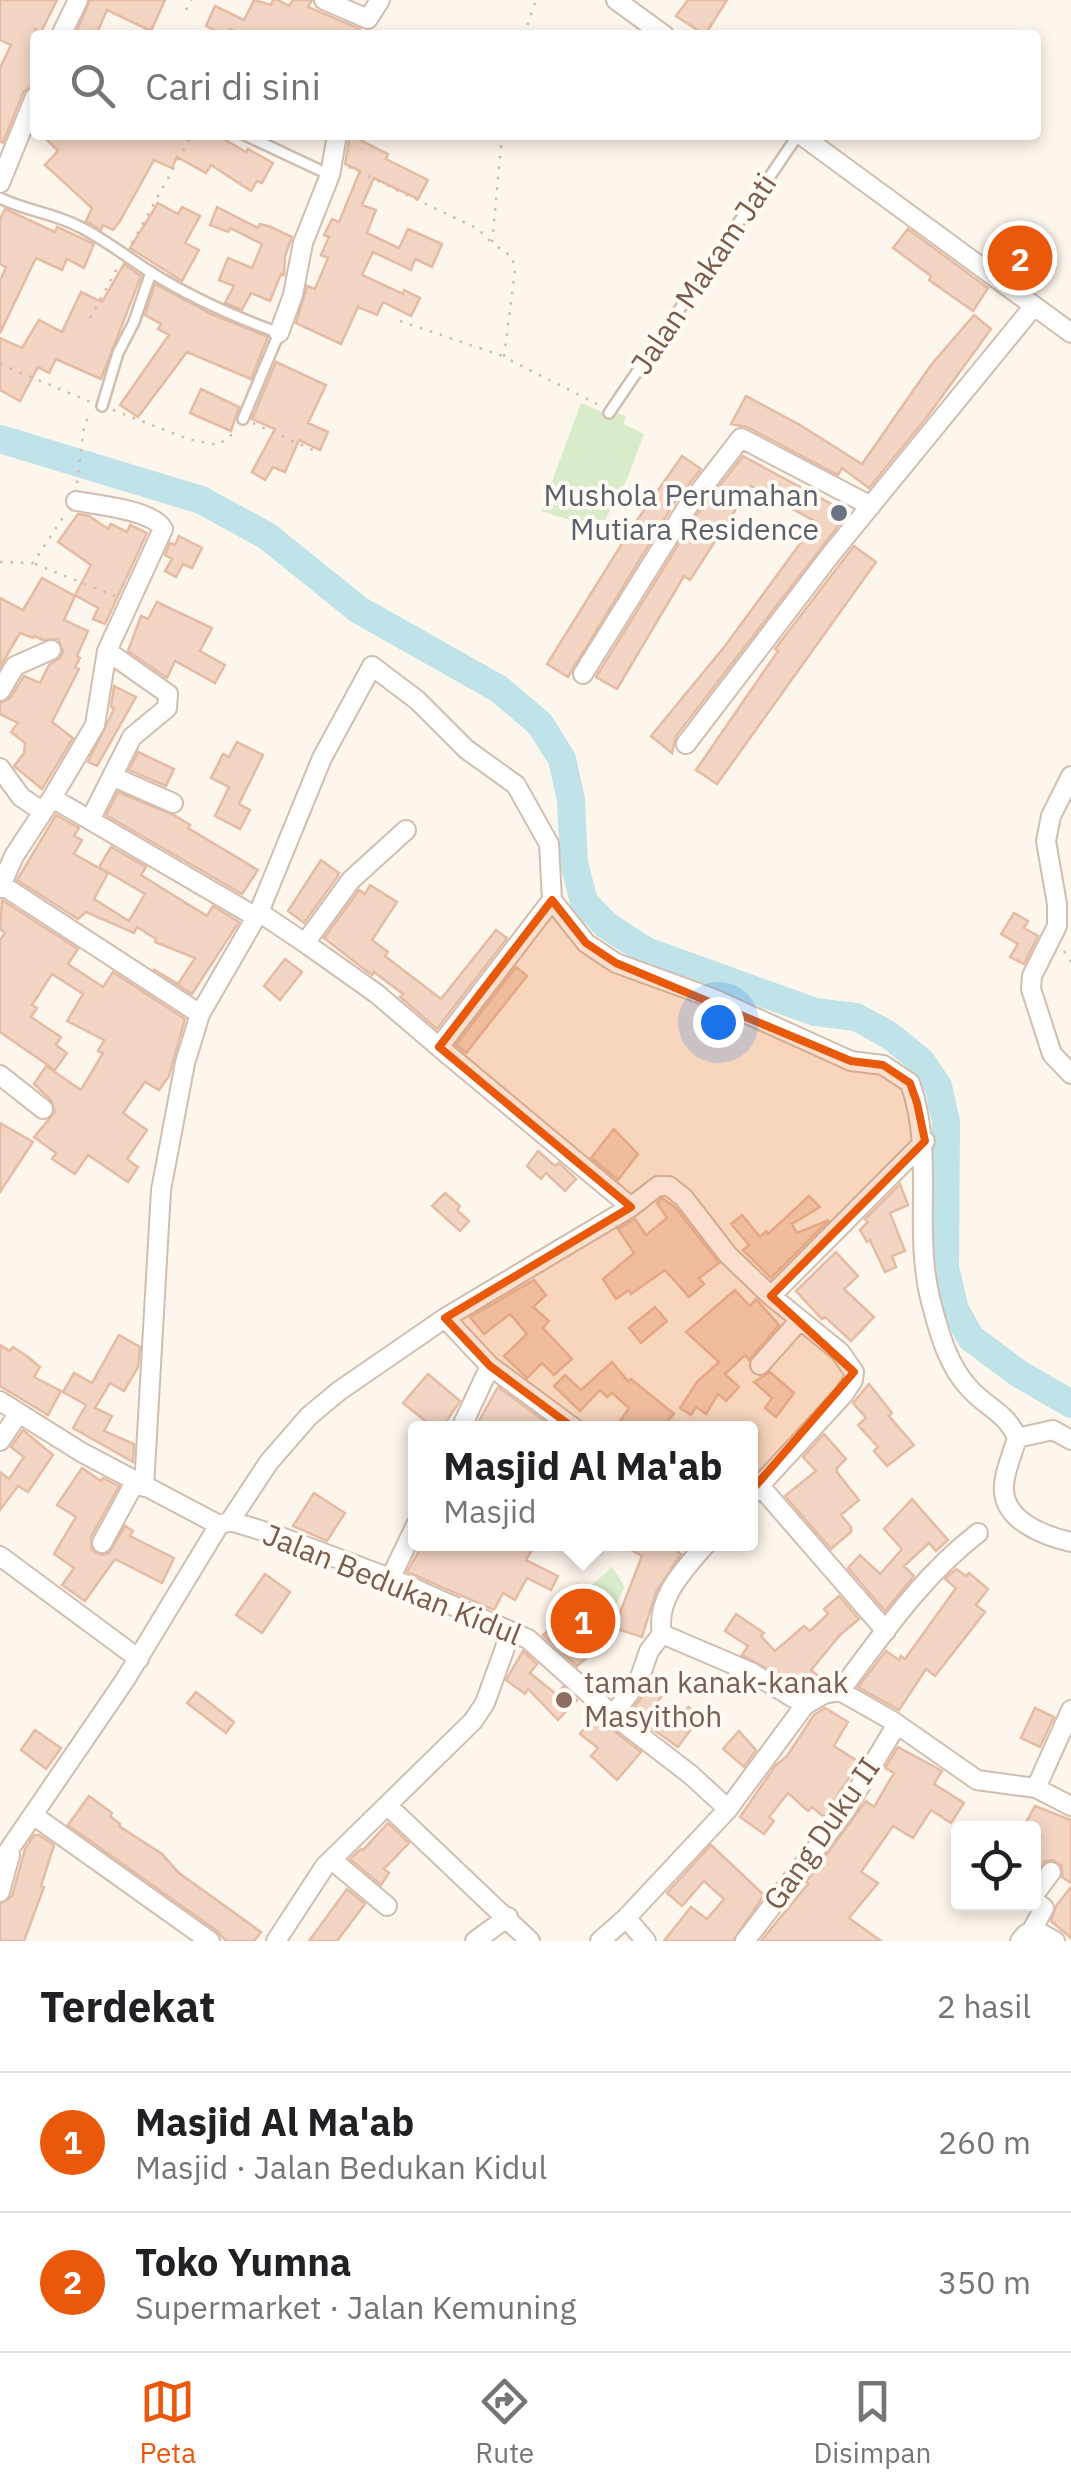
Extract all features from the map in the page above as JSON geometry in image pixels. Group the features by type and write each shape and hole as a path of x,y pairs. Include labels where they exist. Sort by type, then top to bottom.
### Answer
{"street":[{"path":"63,30 78,0"},
{"path":"324,0 365,27 380,0"},
{"path":"616,0 657,30"},
{"path":"0,183 30,109"},
{"path":"279,333 293,296 303,244 332,168 336,140"},
{"path":"807,140 1071,333"},
{"path":"686,744 871,506 1034,306"},
{"path":"583,674 686,509 740,438 871,506"},
{"path":"76,493 142,514 164,526 107,651 95,724 14,856 1,887 200,1014"},
{"path":"0,691 15,666 51,650"},
{"path":"90,820 132,737 165,712 169,699 168,694 107,651"},
{"path":"102,1543 140,1484 160,1190 185,1062 200,1014 258,914 322,758 372,666 417,700 466,749 516,785 549,844 552,900 586,943 616,963 712,998 850,1061 883,1065 910,1083 924,1141 923,1260 943,1344 969,1389 1012,1424 1016,1438 1004,1486 1006,1498 1038,1534 1071,1542"},
{"path":"0,768 22,798 90,820 305,943 377,994 631,1207"},
{"path":"114,776 173,803"},
{"path":"1071,776 1058,801 1046,841 1057,926 1032,976 1030,989 1052,1054 1071,1074"},
{"path":"305,943 350,880 406,830"},
{"path":"440,1047 552,900"},
{"path":"0,1075 43,1109"},
{"path":"771,1296 924,1141"},
{"path":"0,1863 225,1523 269,1462 309,1416 446,1318 631,1207 658,1186 670,1186 684,1198 728,1255 852,1366 853,1380 758,1489"},
{"path":"446,1318 490,1366 565,1421"},
{"path":"760,1366 800,1320"},
{"path":"464,1421 490,1366"},
{"name":"Jalan Bedukan Kidul","path":"0,1401 140,1484 225,1523 273,1534 390,1578 528,1640 728,1809"},
{"path":"0,1441 20,1413"},
{"path":"1016,1438 1053,1430 1071,1440"},
{"path":"758,1493 886,1631"},
{"path":"840,1691 899,1609 931,1573 978,1533"},
{"path":"390,1578 408,1541"},
{"path":"612,1714 639,1680 649,1651 662,1634 660,1621 666,1596 701,1551"},
{"path":"0,1556 139,1658"},
{"path":"276,1941 332,1860 473,1721 485,1703 510,1634"},
{"path":"662,1634 751,1672 806,1706"},
{"path":"600,1941 728,1809 806,1706 824,1694 840,1691 977,1780 1036,1788 1071,1806"},
{"path":"1036,1788 1071,1710"},
{"name":"Gang Duku II","path":"745,1941 845,1810 896,1724"},
{"path":"388,1808 508,1917 528,1940"},
{"path":"33,1815 210,1941"},
{"path":"0,1892 12,1845"},
{"path":"332,1860 388,1906"},
{"path":"1041,1887 1051,1872"},
{"path":"1026,1936 1044,1908 1041,1905"},
{"path":"475,1941 508,1917"},
{"path":"626,1918 646,1941"},
{"path":"1026,1936 1037,1931 1055,1941"}],"lane":[{"path":"258,140 332,168"},
{"name":"Jalan Makam Jati","path":"609,413 797,140"},
{"path":"0,198 18,208 68,220 227,313 279,333 244,419"},
{"path":"102,406 118,353 134,322 151,272"}],"path":[{"path":"186,10 190,0"},
{"path":"526,30 536,0"},
{"path":"90,318 189,140"},
{"path":"492,243 502,140"},
{"path":"332,168 478,228 515,261 504,357"},
{"path":"400,321 504,357 609,413"},
{"path":"0,364 95,404 84,426 76,493 33,564"},
{"path":"102,406 188,439 218,445 234,437 244,419 315,450"},
{"path":"0,562 33,564 131,603"}],"highlighted area":[{"path":"552,900 586,943 616,963 851,1061 883,1065 910,1083 917,1103 925,1141 771,1296 854,1372 715,1533 490,1366 445,1318 631,1207 439,1047"}],"green space":[{"path":"581,403 611,416 614,412 626,416 624,424 644,434 628,477 605,520 573,521 541,511"},
{"path":"612,1567 625,1587 607,1622 585,1591"}],"building":[{"path":"0,0 57,0 42,30 30,30 30,88 24,91 3,143 0,68 11,45 0,40"},
{"path":"90,0 165,0 151,30 107,10 98,30 77,30"},
{"path":"254,0 271,5 278,0 289,6 293,0 312,0 308,7 360,29 214,30 206,26 215,6 244,20"},
{"path":"688,0 727,0 708,30 697,30 676,16"},
{"path":"47,140 226,140 273,163 262,183 257,181 251,191 211,165 206,173 177,157 172,168 154,160 120,221 113,230 103,225 101,230 86,221 92,208 45,165 58,151"},
{"path":"349,140 360,140 388,154 386,159 428,180 418,199 374,178 362,205 376,210 367,233 399,248 408,229 442,244 432,267 415,259 411,270 373,252 362,275 420,298 411,316 383,302 377,315 358,307 341,344 296,323 307,286 315,289 328,258 321,255 329,237 324,235 332,219 339,222 360,171 345,164"},
{"path":"158,203 178,214 182,207 200,216 185,243 199,250 182,281 130,248"},
{"path":"217,207 258,228 260,224 292,237 284,275 281,274 270,301 251,293 242,310 225,303 234,286 219,280 228,258 252,268 262,244 230,228 228,232 210,225"},
{"path":"5,209 55,232 57,227 94,244 84,268 67,259 62,270 36,258 0,333 0,281 6,267 0,264 0,219"},
{"path":"908,229 988,288 973,311 893,248"},
{"path":"1023,238 1038,249 1017,278 1002,267"},
{"path":"124,264 141,276 101,379 56,359 49,373 38,367 20,401 0,390 0,338 22,348 39,320 62,332 81,292 102,302"},
{"path":"155,284 211,314 268,337 251,379 187,352 138,417 120,405 169,335 158,329 161,324 145,315"},
{"path":"974,315 991,329 869,488 842,468 838,475 747,427 731,424 746,396 862,464 931,365"},
{"path":"276,362 326,385 308,423 328,432 320,450 299,440 285,472 273,467 265,480 252,472 275,429 252,419"},
{"path":"201,389 239,407 231,431 190,413"},
{"path":"682,456 701,469 675,502 568,677 547,664"},
{"path":"743,456 848,513 676,736 672,753 651,736 725,646 816,522 751,486 690,580 684,576 617,689 596,677 696,516"},
{"path":"78,514 89,516 108,529 111,524 127,532 130,525 147,533 105,624 93,619 98,608 75,595 91,565 58,542"},
{"path":"179,536 202,548 192,568 183,564 176,577 165,571 172,559 165,555 170,543 175,545"},
{"path":"854,546 876,562 717,784 696,770 778,651 775,649"},
{"path":"42,578 75,596 64,620 88,631 77,656 80,658 75,667 79,669 52,722 73,738 42,789 14,766 24,753 25,743 11,732 18,723 0,714 0,703 10,698 24,676 40,683 49,665 63,652 58,639 43,640 20,633 0,667 0,598 23,610"},
{"path":"157,602 212,628 200,651 225,665 215,683 175,661 167,678 128,651 141,616 148,619"},
{"path":"114,686 136,697 97,766 88,762 114,709"},
{"path":"237,742 263,755 239,804 250,810 240,829 215,816 229,787 211,778 223,754 229,757"},
{"path":"138,752 174,769 166,786 129,770"},
{"path":"118,792 174,815 190,825 188,828 258,870 242,894 106,815"},
{"path":"56,815 79,828 74,836 82,840 74,854 108,873 94,899 129,921 145,894 99,867 111,847 146,867 141,875 207,916 213,906 239,922 192,994 153,969 178,984 195,958 155,942 137,927 134,933 86,912 78,919 17,880"},
{"path":"321,860 339,873 304,923 288,911"},
{"path":"370,885 397,902 372,940 388,952 385,956 441,999 496,930 507,938 437,1029 400,997 403,994 324,938 359,890 365,894"},
{"path":"2,900 78,949 68,964 103,987 113,972 185,1019 169,1076 159,1090 145,1082 123,1113 147,1130 127,1159 138,1167 128,1182 88,1155 75,1174 52,1159 56,1153 34,1137 55,1112 51,1100 34,1084 46,1066 81,1090 103,1053 98,1051 104,1040 67,1021 83,994 52,974 32,1005 37,1008 31,1017 61,1037 56,1045 67,1053 55,1070 0,1032 0,940 5,933 0,929"},
{"path":"1014,913 1028,921 1024,928 1038,936 1024,964 1010,957 1018,944 1001,934"},
{"path":"285,959 302,972 280,1000 264,986"},
{"path":"516,967 527,976 466,1053 456,1045"},
{"path":"0,1123 33,1142 0,1192"},
{"path":"614,1129 638,1154 618,1180 591,1158"},
{"path":"538,1151 576,1179 565,1191 546,1173 541,1179 527,1166"},
{"path":"900,1184 908,1205 890,1213 905,1251 892,1256 896,1267 885,1272 870,1240 867,1242 860,1230 868,1222 865,1219"},
{"path":"445,1193 469,1221 460,1231 432,1206"},
{"path":"809,1196 820,1207 792,1224 797,1233 829,1220 771,1278 743,1250 749,1245 731,1224 742,1215 760,1237"},
{"path":"662,1198 675,1207 719,1263 699,1278 704,1284 689,1297 665,1270 631,1294 629,1290 616,1299 603,1279 634,1253 618,1229 635,1219 646,1235 667,1218 657,1203"},
{"path":"836,1252 858,1276 844,1289 874,1317 851,1341 825,1317 822,1319 796,1291"},
{"path":"534,1280 546,1295 533,1307 549,1321 543,1328 572,1359 554,1375 542,1363 527,1378 504,1356 527,1334 510,1314 484,1334 470,1317"},
{"path":"735,1290 750,1306 756,1299 779,1325 749,1360 745,1355 725,1374 739,1387 726,1401 718,1394 706,1414 696,1407 691,1415 680,1408 697,1382 719,1362 686,1332"},
{"path":"655,1307 667,1321 641,1343 629,1328"},
{"path":"119,1335 140,1347 138,1367 124,1391 110,1383 95,1408 112,1416 104,1431 134,1444 133,1462 73,1428 86,1405 63,1392 74,1373 92,1383"},
{"path":"0,1345 10,1351 13,1347 28,1357 40,1367 34,1377 61,1391 48,1415 0,1386"},
{"path":"612,1362 628,1381 631,1379 674,1414 668,1421 620,1421 629,1408 612,1393 607,1397 600,1390 580,1411 554,1386 565,1375 581,1390"},
{"path":"770,1372 794,1393 776,1417 765,1408 772,1398 754,1382"},
{"path":"428,1374 460,1401 447,1421 425,1421 403,1403"},
{"path":"869,1384 914,1445 887,1466 874,1451 878,1447 858,1425 866,1418 853,1403"},
{"path":"498,1387 544,1421 479,1421"},
{"path":"23,1430 53,1455 28,1492 18,1486 0,1510 0,1472 9,1479 24,1457 11,1447"},
{"path":"824,1434 846,1459 837,1472 859,1500 841,1515 851,1532 831,1549 785,1496 816,1471 803,1457"},
{"path":"82,1468 101,1481 103,1478 119,1486 91,1537 92,1550 101,1555 109,1553 125,1526 133,1531 130,1536 174,1558 162,1583 115,1559 85,1601 62,1585 74,1568 54,1554 76,1517 57,1505"},
{"path":"314,1493 345,1513 327,1541 293,1526"},
{"path":"912,1499 948,1540 936,1551 929,1543 904,1566 914,1576 885,1611 848,1568 860,1555 880,1574 902,1549 884,1529"},
{"path":"419,1551 531,1551 526,1560 558,1576 551,1590 527,1578 515,1600 503,1593 494,1610 407,1572"},
{"path":"633,1551 681,1554 656,1592 642,1637 614,1628 642,1556"},
{"path":"956,1569 966,1576 969,1573 988,1589 976,1605 985,1612 935,1676 926,1669 899,1710 858,1687 886,1651 899,1660 901,1656 905,1659 956,1588 945,1579"},
{"path":"265,1574 290,1592 262,1633 236,1615"},
{"path":"839,1596 859,1619 811,1670 818,1676 805,1690 742,1655 748,1646 725,1631 736,1614 764,1633 761,1636 775,1651 804,1626 810,1631 828,1614 824,1609"},
{"path":"585,1600 607,1626 574,1616 599,1647 577,1666 543,1635"},
{"path":"523,1651 537,1664 530,1673 556,1694 563,1687 577,1700 558,1720 528,1689 525,1694 506,1680"},
{"path":"651,1684 664,1692 657,1703 680,1719 688,1707 701,1715 678,1747 630,1713"},
{"path":"196,1692 234,1722 226,1733 187,1703"},
{"path":"825,1708 848,1722 834,1746 859,1762 824,1817 812,1807 808,1811 788,1793 769,1817 774,1821 764,1834 740,1817 814,1715"},
{"path":"1035,1708 1054,1717 1040,1747 1021,1738"},
{"path":"594,1715 641,1752 617,1780 591,1756 598,1748 580,1734"},
{"path":"35,1730 61,1748 46,1769 21,1750"},
{"path":"739,1731 756,1750 744,1767 723,1749"},
{"path":"898,1747 942,1771 934,1784 964,1803 951,1823 931,1810 913,1838 893,1826 861,1872 878,1883 849,1918 881,1941 761,1941 808,1884 866,1801 874,1807 894,1773 885,1768"},
{"path":"89,1796 112,1813 110,1816 119,1826 162,1854 179,1873 261,1932 254,1941 226,1941 68,1825"},
{"path":"1035,1806 1071,1820 1071,1883 1062,1877 1062,1866 1053,1860 1041,1866 1041,1821 1027,1821"},
{"path":"388,1823 409,1843 384,1869 389,1873 381,1885 350,1859"},
{"path":"34,1835 54,1845 41,1886 44,1887 24,1941 0,1941 0,1904 12,1896 25,1849"},
{"path":"711,1845 764,1895 733,1941 664,1941 691,1907 707,1919 724,1899 704,1881 682,1906 667,1893"},
{"path":"1071,1887 1071,1938 1051,1921 1056,1906"},
{"path":"347,1889 365,1904 337,1941 309,1941"}],"waterway":[{"path":"0,439 201,500 267,536 359,610 499,689 540,724 562,759 571,800 574,863 584,902 606,925 646,951 815,1012 856,1017 889,1035 921,1061 938,1086 946,1121 945,1267 955,1310 971,1338 1018,1373 1071,1404"},
{"path":"1062,1397 1071,1391"}],"place":[{"name":"Toko Yumna","path":"1020,258"},
{"name":"Mushola Perumahan Mutiara Residence","path":"839,513"},
{"name":"Masjid Al Ma'ab","path":"583,1621"},
{"name":"taman kanak-kanak Masyithoh","path":"564,1700"}]}
